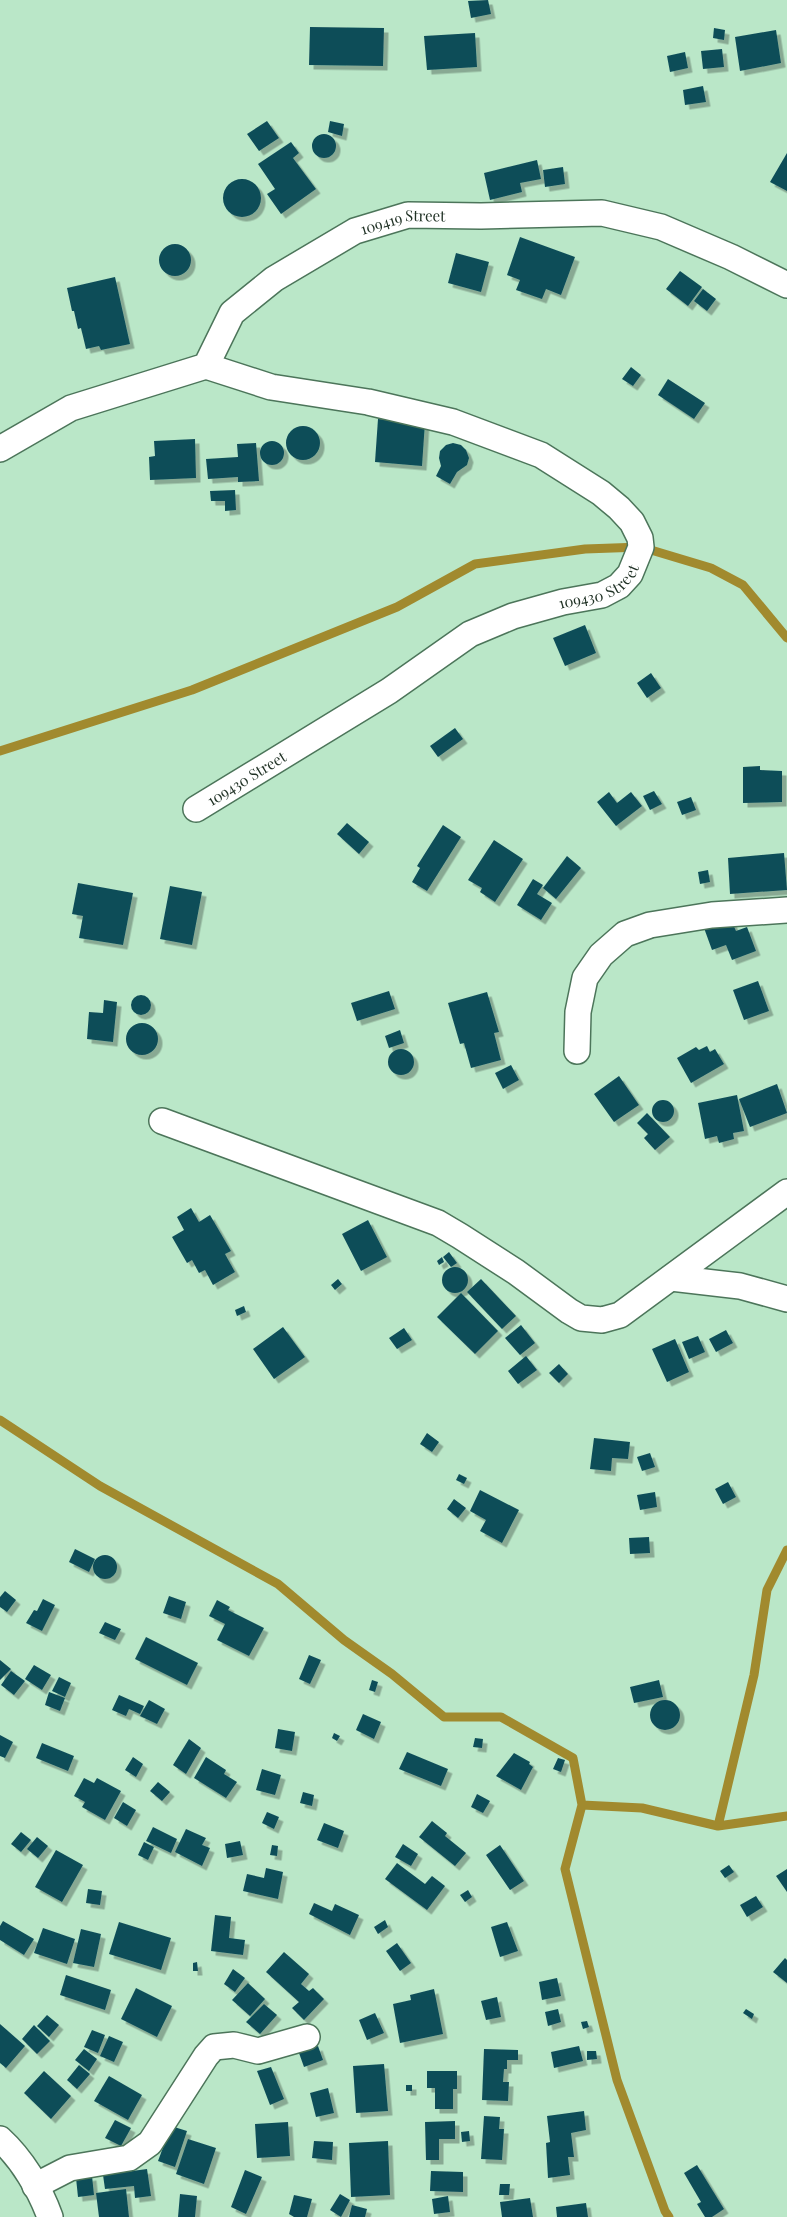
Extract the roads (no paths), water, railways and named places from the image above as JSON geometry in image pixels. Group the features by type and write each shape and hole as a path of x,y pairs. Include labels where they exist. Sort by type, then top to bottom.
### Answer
{"street":[{"name":"109419 Street","path":"206,366 232,313 274,279 355,231 408,215 481,216 602,213 661,227 732,257 787,285"},
{"path":"0,448 71,408 206,366"},
{"name":"109430 Street","path":"196,809 389,692 470,634 513,616 563,602 602,595 620,586 630,574 641,547 640,538 632,522 619,508 601,493 541,455 453,422 368,402 271,387 206,366"},
{"path":"577,1051 578,1012 585,978 601,956 625,934 650,925 712,915 787,910"},
{"path":"162,1121 438,1223 516,1272 569,1312 581,1318 602,1320 620,1316 787,1192"},
{"path":"671,1278 740,1286 787,1299"},
{"path":"35,2186 70,2168 129,2158 137,2154 150,2143 206,2056 214,2048 234,2045 258,2051 307,2037"},
{"path":"0,2139 13,2151 45,2203 50,2217"}],"waterway":[{"path":"0,751 192,690 397,607 475,564 585,549 641,547 711,568 743,585 787,638"},
{"path":"0,1420 100,1486 278,1584 344,1640 392,1674 444,1717 501,1717 573,1758 582,1805 565,1869 617,2080 665,2211 669,2217"},
{"path":"718,1826 754,1675 767,1590 787,1550"},
{"path":"582,1805 642,1808 718,1826 787,1816"}]}
